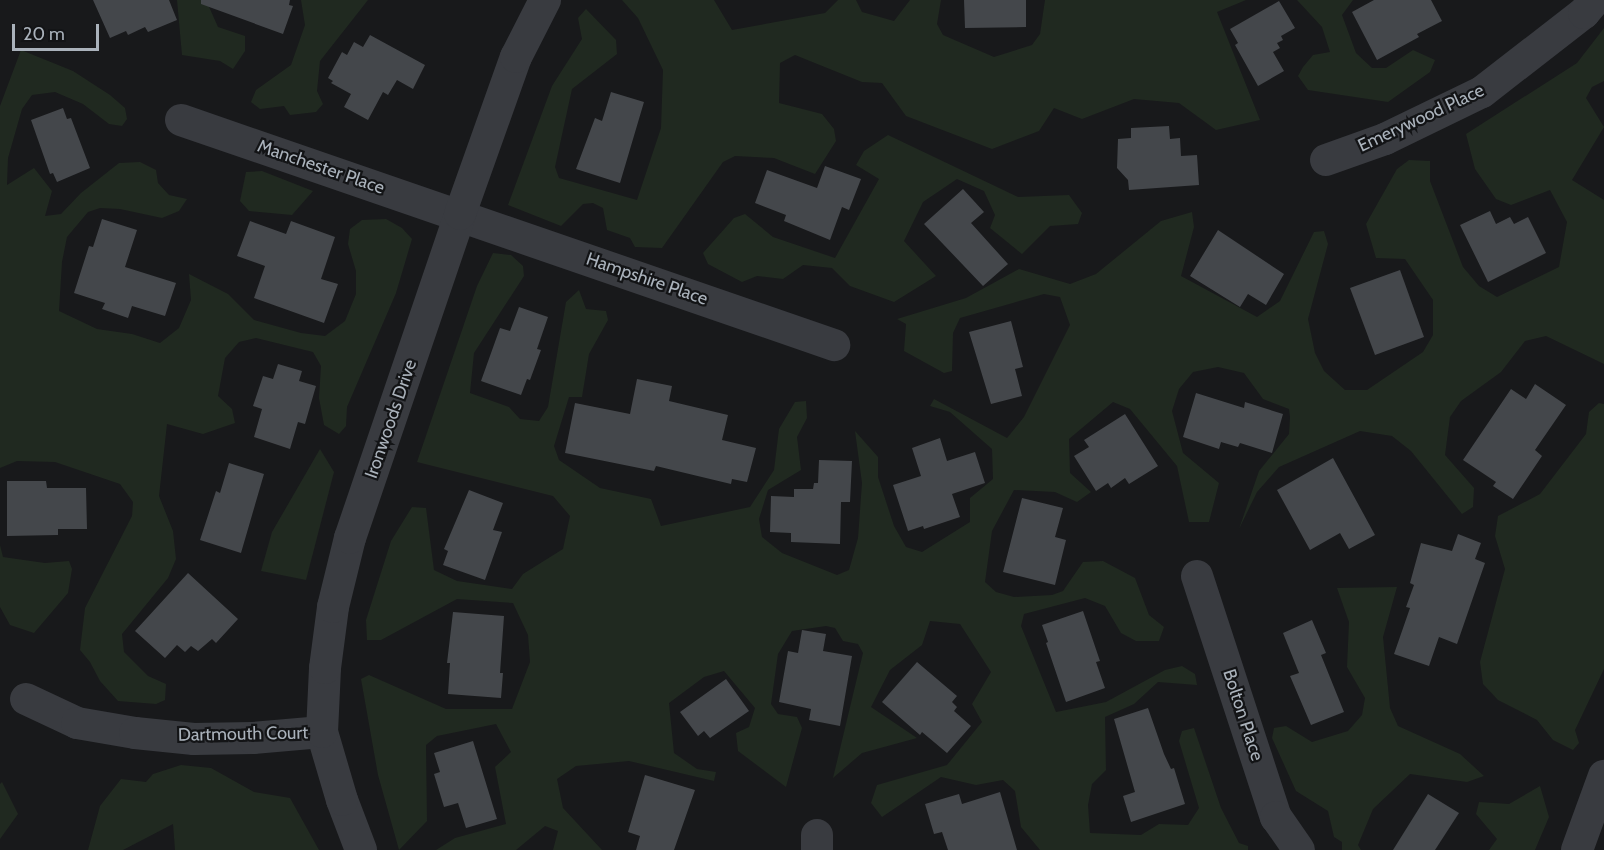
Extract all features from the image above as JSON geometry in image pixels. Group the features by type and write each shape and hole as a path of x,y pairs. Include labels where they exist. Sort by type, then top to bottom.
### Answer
{"street":[{"name":"Ironwoods Drive","path":"362,850 342,800 322,732 325,668 333,607 350,538 460,214 516,57 545,0"},
{"name":"Emerywood Place","path":"1326,160 1385,139 1482,92 1584,13 1595,0"},
{"name":"Manchester Place","path":"181,120 460,214"},
{"name":"Hampshire Place","path":"460,214 834,345"},
{"name":"Bolton Place","path":"1197,576 1276,816 1299,850"},
{"name":"Dartmouth Court","path":"26,699 78,723 135,733 194,739 253,738 322,732"},
{"path":"1577,850 1604,776"}],"shaded area":[{"path":"177,0 206,0 218,27 245,36 245,51 233,69 220,61 182,55"},
{"path":"301,0 368,0 320,61 317,91 323,104 316,112 290,115 284,106 260,109 251,102 256,90 291,65 305,25"},
{"path":"622,0 714,0 732,30 825,13 838,0 856,0 862,12 894,21 910,0 941,0 937,24 943,35 994,57 1032,45 1040,34 1045,0 1246,0 1217,12 1260,120 1216,130 1179,103 1134,99 1082,119 1054,108 1039,131 992,149 906,116 882,83 862,82 795,55 780,63 779,103 822,114 834,129 836,141 815,174 774,158 735,156 723,162 662,248 635,247 630,238 607,230 603,208 593,203 583,204 561,226 508,205 552,86 582,39 578,18 586,9 616,40 617,54 572,89 555,167 559,178 637,200 661,128 663,70 638,18"},
{"path":"1297,0 1353,0 1342,15 1356,53 1372,68 1386,68 1413,50 1435,60 1430,72 1388,102 1308,90 1298,76 1303,67 1313,55 1330,52 1322,27"},
{"path":"1604,28 1604,81 1592,87 1586,98 1604,127 1572,180 1604,200 1604,364 1546,336 1525,341 1501,372 1461,401 1450,417 1445,455 1474,488 1473,507 1462,514 1411,451 1392,436 1360,431 1279,467 1257,492 1239,529 1259,471 1289,434 1289,409 1263,399 1244,373 1218,367 1193,372 1179,389 1172,411 1183,453 1219,483 1209,522 1189,522 1177,466 1130,409 1113,402 1069,439 1070,473 1091,492 1077,502 1055,492 1014,490 992,531 985,582 996,592 1014,597 1052,595 1063,591 1083,562 1103,561 1135,578 1149,615 1164,627 1159,641 1136,641 1121,633 1105,606 1085,598 1024,614 1021,626 1056,712 1106,702 1165,670 1182,666 1195,674 1197,685 1158,682 1134,704 1105,717 1106,770 1092,784 1088,805 1090,833 1141,835 1159,824 1188,825 1199,808 1179,741 1182,731 1194,728 1221,808 1239,843 1248,846 1248,850 1040,850 1021,827 1015,791 1003,780 976,785 941,777 882,817 871,803 877,785 947,765 982,722 972,704 991,672 960,624 930,621 922,645 890,670 871,707 917,738 862,753 833,778 863,653 858,644 843,641 835,628 826,626 792,631 778,654 771,704 778,714 797,717 802,728 786,787 738,751 736,733 749,727 755,708 724,671 704,677 669,703 674,753 697,769 716,772 714,781 629,761 576,766 557,779 563,808 602,850 553,850 558,831 545,826 516,850 436,850 455,838 506,824 495,767 511,752 496,724 437,736 426,745 427,821 399,850 378,775 361,679 369,675 446,709 512,709 530,662 528,635 513,603 457,599 381,640 367,640 366,620 391,541 412,507 426,508 434,570 457,581 512,589 523,574 563,549 570,516 553,496 417,462 477,286 493,253 511,255 523,266 524,276 474,353 470,393 509,407 520,419 539,421 548,407 566,302 579,290 586,309 606,311 608,320 589,354 582,397 569,397 554,446 559,460 600,488 651,499 661,526 750,507 774,470 779,429 795,402 806,401 807,418 797,437 801,470 768,490 759,519 762,537 782,553 837,575 849,570 858,538 862,483 855,431 878,457 878,477 894,526 906,547 922,552 970,522 970,498 993,479 992,449 950,412 930,406 934,399 1007,438 1024,417 1070,325 1060,297 1044,294 960,318 953,333 952,371 944,373 904,351 906,324 897,319 966,298 1019,269 1070,284 1096,274 1161,221 1192,212 1194,227 1181,276 1257,317 1280,301 1314,232 1324,231 1328,244 1308,319 1315,353 1324,371 1345,390 1367,390 1423,352 1433,335 1433,300 1405,259 1376,258 1366,224 1397,169 1409,160 1430,161 1430,181 1463,267 1479,286 1497,297 1559,267 1567,222 1550,190 1511,205 1496,199 1475,169 1466,134 1577,63"},
{"path":"21,50 73,71 110,95 125,108 127,119 122,126 109,124 83,104 55,92 32,95 22,109 8,158 7,185 34,168 52,191 45,216 61,214 81,193 119,163 140,162 156,170 158,183 169,195 187,199 179,211 162,218 120,209 100,208 88,212 67,237 62,262 59,311 97,329 132,334 160,343 179,328 191,300 189,274 228,294 254,320 301,333 325,336 345,321 356,294 356,271 348,244 350,229 362,220 386,219 402,228 412,239 396,293 347,407 346,426 339,434 324,425 319,398 321,366 313,352 256,338 239,342 225,358 218,396 232,409 235,423 203,434 167,424 159,496 173,531 176,559 168,578 122,634 124,652 148,676 166,684 165,700 156,704 118,701 100,681 90,662 80,650 85,608 132,516 133,502 120,484 55,462 17,461 0,468 0,106"},
{"path":"888,135 1018,197 1069,195 1082,213 1078,224 1050,226 1022,254 990,228 995,215 984,191 957,179 923,202 904,241 936,276 894,302 850,286 832,268 803,265 783,279 757,276 742,282 708,264 703,253 734,218 745,214 773,237 835,258 879,179 856,165 864,151"},
{"path":"262,171 313,191 292,215 249,211 240,201 246,172"},
{"path":"1599,403 1604,404 1604,669 1575,730 1579,743 1573,750 1553,740 1537,720 1498,700 1483,684 1480,662 1505,569 1495,536 1498,516 1540,494 1586,434 1589,412"},
{"path":"320,449 334,472 306,580 261,571 272,532"},
{"path":"0,545 3,557 45,563 69,561 72,569 68,593 34,633 10,625 0,607"},
{"path":"1397,587 1383,637 1390,708 1398,726 1460,754 1484,776 1467,782 1410,774 1373,809 1358,845 1361,850 1342,850 1342,842 1334,837 1328,811 1296,791 1272,738 1274,728 1286,726 1312,742 1348,731 1362,715 1365,698 1347,667 1349,622 1337,588"},
{"path":"181,765 211,768 254,792 290,798 319,850 175,850 173,824 123,850 88,850 100,806 121,779 146,782 153,774"},
{"path":"2,782 18,814 0,839 0,784"},
{"path":"1540,786 1549,817 1535,850 1489,850 1497,839 1476,814 1479,802 1509,804"}],"building":[{"path":"93,0 169,0 177,20 148,32 145,27 128,35 126,31 110,38"},
{"path":"201,0 290,0 289,5 293,6 283,34 201,4"},
{"path":"964,0 1026,0 1026,27 965,28"},
{"path":"1374,0 1431,0 1442,21 1417,34 1419,37 1377,60 1352,12"},
{"path":"1279,1 1295,28 1281,36 1283,40 1277,43 1280,48 1273,52 1284,71 1258,86 1235,45 1238,43 1230,29"},
{"path":"370,35 425,65 413,89 397,80 388,95 383,92 368,120 344,107 351,94 331,83 333,81 328,78 342,52 347,55 354,42 363,47"},
{"path":"611,92 644,102 620,183 576,169 595,118 602,121"},
{"path":"63,108 67,119 71,118 90,168 57,182 53,173 50,174 31,120"},
{"path":"1169,126 1170,139 1180,138 1181,156 1197,155 1199,185 1129,190 1128,180 1117,168 1118,139 1131,138 1131,128"},
{"path":"825,166 861,179 849,210 842,207 830,240 784,221 786,215 755,203 767,170 817,188"},
{"path":"963,189 984,212 971,223 1008,264 983,286 924,224"},
{"path":"1490,211 1496,224 1510,217 1514,224 1528,217 1546,253 1488,282 1460,225"},
{"path":"102,219 137,230 125,267 176,283 165,316 132,306 128,318 102,309 105,303 74,293 89,246 93,247"},
{"path":"250,221 286,234 291,221 335,237 321,279 338,284 324,323 254,298 265,266 237,256"},
{"path":"1218,230 1284,274 1266,305 1248,294 1240,307 1190,276"},
{"path":"1400,270 1424,337 1375,355 1350,288"},
{"path":"519,307 548,317 537,349 541,350 530,380 527,379 521,395 481,381 500,328 510,331"},
{"path":"1011,321 1023,367 1015,369 1022,396 991,404 969,332"},
{"path":"278,364 302,371 299,381 316,386 305,424 298,422 290,449 254,437 262,409 253,406 263,376 273,379"},
{"path":"637,379 672,386 669,401 728,415 722,440 756,448 747,482 732,479 731,484 656,466 654,471 565,453 575,403 630,414"},
{"path":"1535,384 1566,405 1535,450 1542,456 1513,499 1493,486 1496,482 1463,460 1511,389 1526,399"},
{"path":"1196,393 1244,408 1245,402 1283,414 1272,453 1240,443 1238,447 1221,442 1219,449 1183,437"},
{"path":"1125,414 1158,466 1129,484 1125,478 1111,488 1108,483 1096,491 1074,456 1089,447 1084,440"},
{"path":"940,438 947,461 975,452 985,483 952,494 960,517 924,529 923,526 908,531 893,485 921,476 912,448"},
{"path":"1333,458 1375,535 1349,549 1340,533 1310,550 1277,490"},
{"path":"819,460 852,461 850,502 841,502 840,544 791,542 791,533 770,532 771,496 794,497 794,489 813,489 814,483 818,483"},
{"path":"229,463 264,474 241,553 200,540 216,491 220,493"},
{"path":"7,481 46,481 47,488 86,488 87,529 58,529 58,535 7,536"},
{"path":"469,490 503,503 493,530 502,532 485,580 443,565 448,551 444,549"},
{"path":"1022,498 1063,508 1055,537 1066,540 1055,585 1003,572"},
{"path":"1458,534 1481,543 1475,559 1485,563 1457,644 1439,637 1429,666 1394,654 1410,608 1406,607 1414,585 1410,583 1421,543 1452,551"},
{"path":"188,573 238,619 216,643 212,639 198,651 191,646 185,652 177,645 165,658 135,631"},
{"path":"1083,611 1100,661 1096,662 1105,688 1066,702 1042,625"},
{"path":"453,612 504,616 500,673 503,673 501,698 448,694 450,663 447,663"},
{"path":"1312,620 1326,653 1321,655 1344,712 1311,725 1290,676 1299,673 1283,633"},
{"path":"802,630 826,634 823,651 852,656 840,726 809,720 811,709 779,702 788,651 798,653"},
{"path":"917,662 957,696 952,702 957,707 954,711 971,726 947,753 922,732 920,735 882,702"},
{"path":"726,679 749,711 710,738 704,731 698,736 680,712"},
{"path":"1148,708 1164,754 1171,769 1174,768 1185,804 1131,822 1123,796 1135,792 1114,719"},
{"path":"473,741 497,819 466,828 458,803 444,807 434,774 440,772 434,753"},
{"path":"645,775 695,790 674,850 636,850 640,836 628,832"},
{"path":"1000,792 1017,850 948,850 942,832 934,834 925,804 959,794 962,804"},
{"path":"1428,794 1459,813 1435,850 1393,850"}]}
